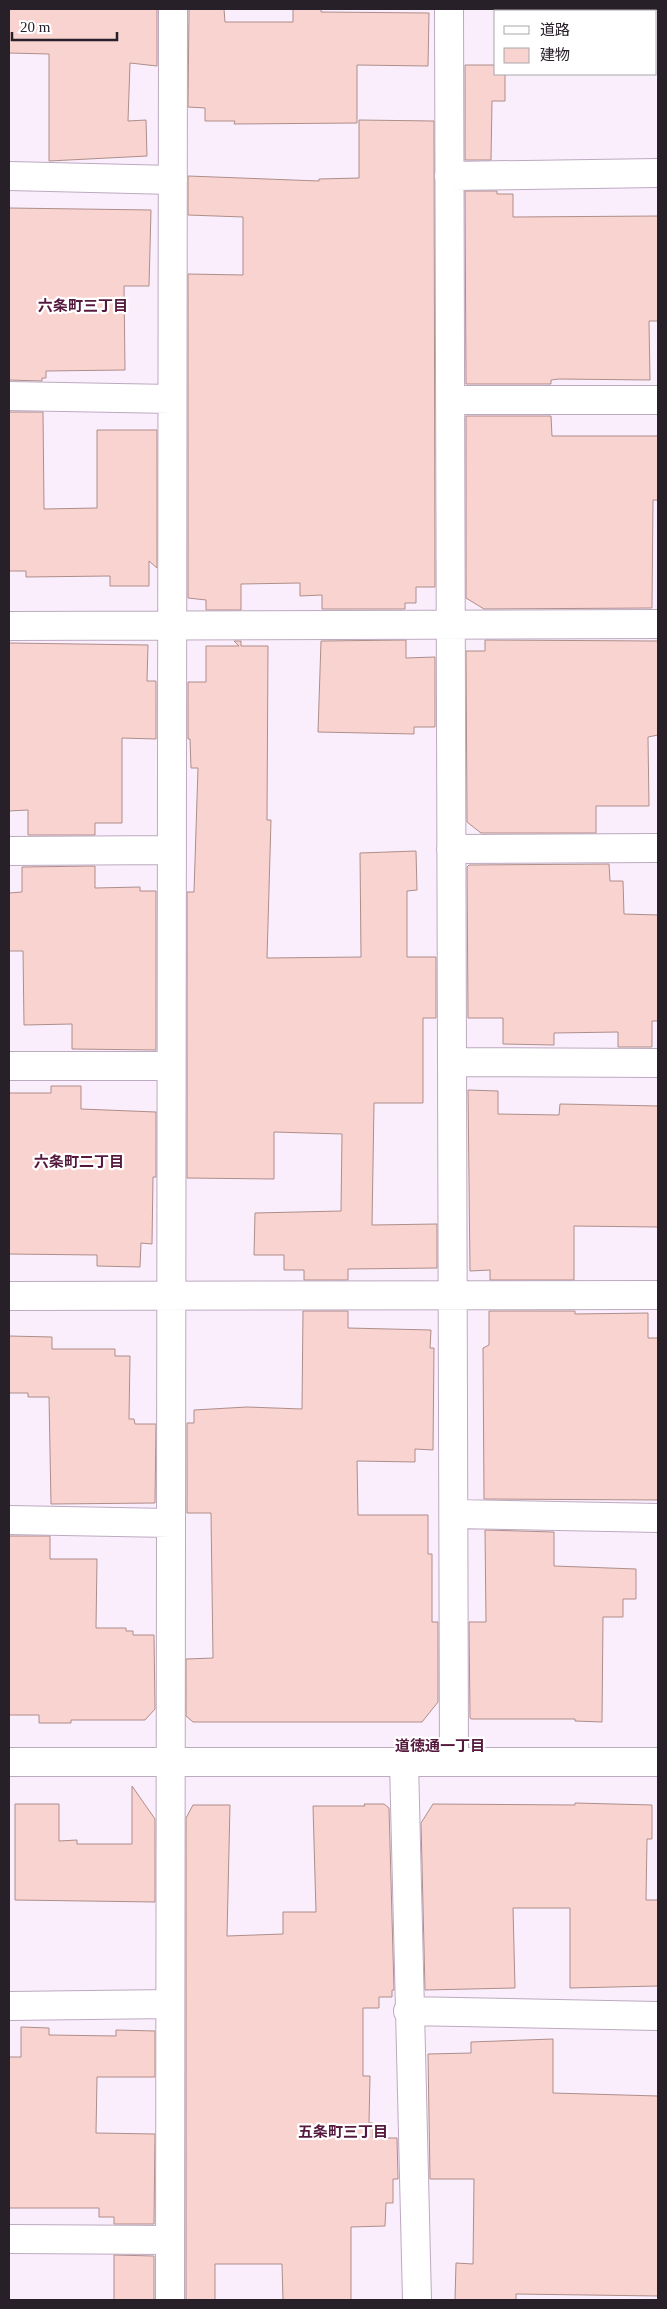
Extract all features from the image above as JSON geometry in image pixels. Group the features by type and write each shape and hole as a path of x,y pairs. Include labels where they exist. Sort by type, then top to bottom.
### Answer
{"street":[{"path":"170,2300 173,9"},
{"path":"449,9 454,1762"},
{"path":"449,176 658,173"},
{"path":"9,176 173,180"},
{"path":"9,396 172,398"},
{"path":"450,400 658,400"},
{"path":"9,626 658,624"},
{"path":"451,849 658,848"},
{"path":"9,851 172,850"},
{"path":"452,1062 658,1063"},
{"path":"9,1066 171,1066"},
{"path":"9,1296 658,1295"},
{"path":"454,1514 658,1518"},
{"path":"9,1520 170,1523"},
{"path":"9,1762 658,1762"},
{"path":"404,1762 408,2011 417,2300"},
{"path":"9,2006 170,2004"},
{"path":"408,2011 658,2016"},
{"path":"9,2239 170,2240"}],"building":[{"path":"9,9 157,9 157,66 130,63 128,121 146,120 147,156 49,161 49,54 9,53"},
{"path":"189,9 224,9 225,22 293,22 293,9 321,9 321,12 429,13 428,66 357,65 357,123 234,124 235,121 205,121 205,108 188,107"},
{"path":"465,65 494,65 494,75 505,75 505,101 492,101 491,160 465,160"},
{"path":"359,120 434,121 435,587 416,587 416,603 405,603 405,609 322,609 322,595 300,596 300,583 241,584 241,610 206,610 206,600 188,598 188,274 243,275 243,217 188,215 188,176 319,181 319,179 359,178"},
{"path":"465,191 497,191 497,194 513,194 513,217 658,216 658,321 649,321 650,380 559,379 551,380 551,384 466,384"},
{"path":"9,208 151,210 149,286 124,286 125,370 46,371 46,378 42,378 42,381 9,380"},
{"path":"9,412 43,412 44,509 97,508 97,430 157,430 157,568 149,561 149,586 110,586 110,576 26,577 26,571 9,571"},
{"path":"466,416 551,416 552,436 658,436 658,500 653,500 652,608 484,609 466,598"},
{"path":"406,640 406,658 435,657 435,727 414,727 414,734 318,732 321,641"},
{"path":"485,640 658,641 658,735 648,737 649,806 596,806 596,833 481,833 467,822 466,651 485,651"},
{"path":"234,641 241,641 241,646 268,646 267,820 271,820 267,958 361,957 360,853 416,851 417,890 407,891 407,957 436,957 436,1018 423,1018 423,1103 374,1103 372,1225 437,1224 437,1268 348,1269 348,1280 304,1280 304,1270 284,1270 284,1255 254,1255 255,1213 341,1211 342,1134 274,1132 274,1179 187,1178 187,892 194,892 198,768 191,768 190,739 188,739 188,682 206,682 206,646 239,646"},
{"path":"9,643 148,645 147,681 156,681 156,739 122,738 122,823 95,823 95,835 28,835 28,810 9,811"},
{"path":"609,864 610,881 623,881 624,914 658,915 658,1021 652,1021 652,1047 618,1047 618,1032 554,1033 554,1045 503,1044 503,1018 468,1018 467,867 469,865"},
{"path":"95,866 95,888 140,887 140,891 156,891 156,1050 72,1049 72,1024 24,1025 23,951 9,951 9,893 22,892 22,867"},
{"path":"51,1086 81,1086 81,1109 156,1112 156,1177 153,1177 152,1244 141,1243 140,1267 97,1266 97,1255 9,1254 9,1093 51,1093"},
{"path":"468,1090 498,1091 498,1114 559,1115 560,1104 658,1106 658,1227 574,1226 574,1280 490,1280 490,1270 470,1271"},
{"path":"303,1311 348,1311 348,1328 431,1330 430,1348 434,1348 433,1450 415,1449 415,1462 357,1461 358,1515 428,1515 428,1554 432,1554 432,1622 438,1622 438,1702 422,1722 193,1722 186,1716 186,1659 213,1658 211,1513 187,1513 187,1423 194,1423 194,1410 247,1407 302,1409"},
{"path":"489,1311 575,1311 575,1314 648,1313 648,1338 658,1338 658,1500 484,1499 483,1348 489,1345"},
{"path":"9,1336 52,1337 52,1349 115,1349 115,1356 130,1356 129,1419 134,1419 135,1424 156,1424 155,1503 51,1504 49,1397 28,1397 28,1393 9,1393"},
{"path":"485,1530 554,1532 554,1566 636,1569 636,1599 623,1599 623,1617 603,1617 602,1722 575,1721 575,1719 470,1718 469,1622 486,1622"},
{"path":"9,1536 50,1536 50,1559 97,1559 96,1628 126,1628 126,1631 133,1631 133,1635 154,1635 155,1709 145,1720 71,1720 71,1723 39,1723 39,1715 9,1715"},
{"path":"132,1786 155,1819 155,1902 15,1900 15,1804 59,1804 59,1841 77,1840 77,1844 132,1844"},
{"path":"575,1803 652,1805 652,1839 647,1839 646,1900 658,1900 658,1986 570,1988 570,1908 513,1908 515,1988 425,1990 421,1823 433,1804 575,1805"},
{"path":"364,1804 384,1804 389,1808 394,1990 392,1990 392,1997 379,1997 379,2008 363,2008 363,2076 370,2076 369,2123 373,2123 373,2138 397,2138 398,2179 393,2179 393,2203 386,2203 385,2226 351,2227 351,2300 283,2300 282,2264 215,2264 215,2300 186,2300 186,1818 193,1805 230,1805 227,1936 283,1934 283,1912 316,1912 313,1806 365,1806"},
{"path":"21,2027 49,2028 49,2035 116,2036 116,2030 155,2031 155,2077 97,2077 96,2133 155,2134 154,2224 114,2224 114,2217 99,2217 99,2208 9,2208 9,2057 21,2057"},
{"path":"553,2039 553,2093 658,2096 658,2296 516,2294 516,2300 455,2300 456,2263 473,2264 474,2179 430,2179 428,2054 471,2053 471,2042"},
{"path":"114,2255 154,2256 154,2300 114,2300"}],"district":[{"name":"六条町三丁目","path":"83,306"},
{"name":"六条町二丁目","path":"79,1162"},
{"name":"道徳通一丁目","path":"440,1746"},
{"name":"五条町三丁目","path":"343,2132"}]}
